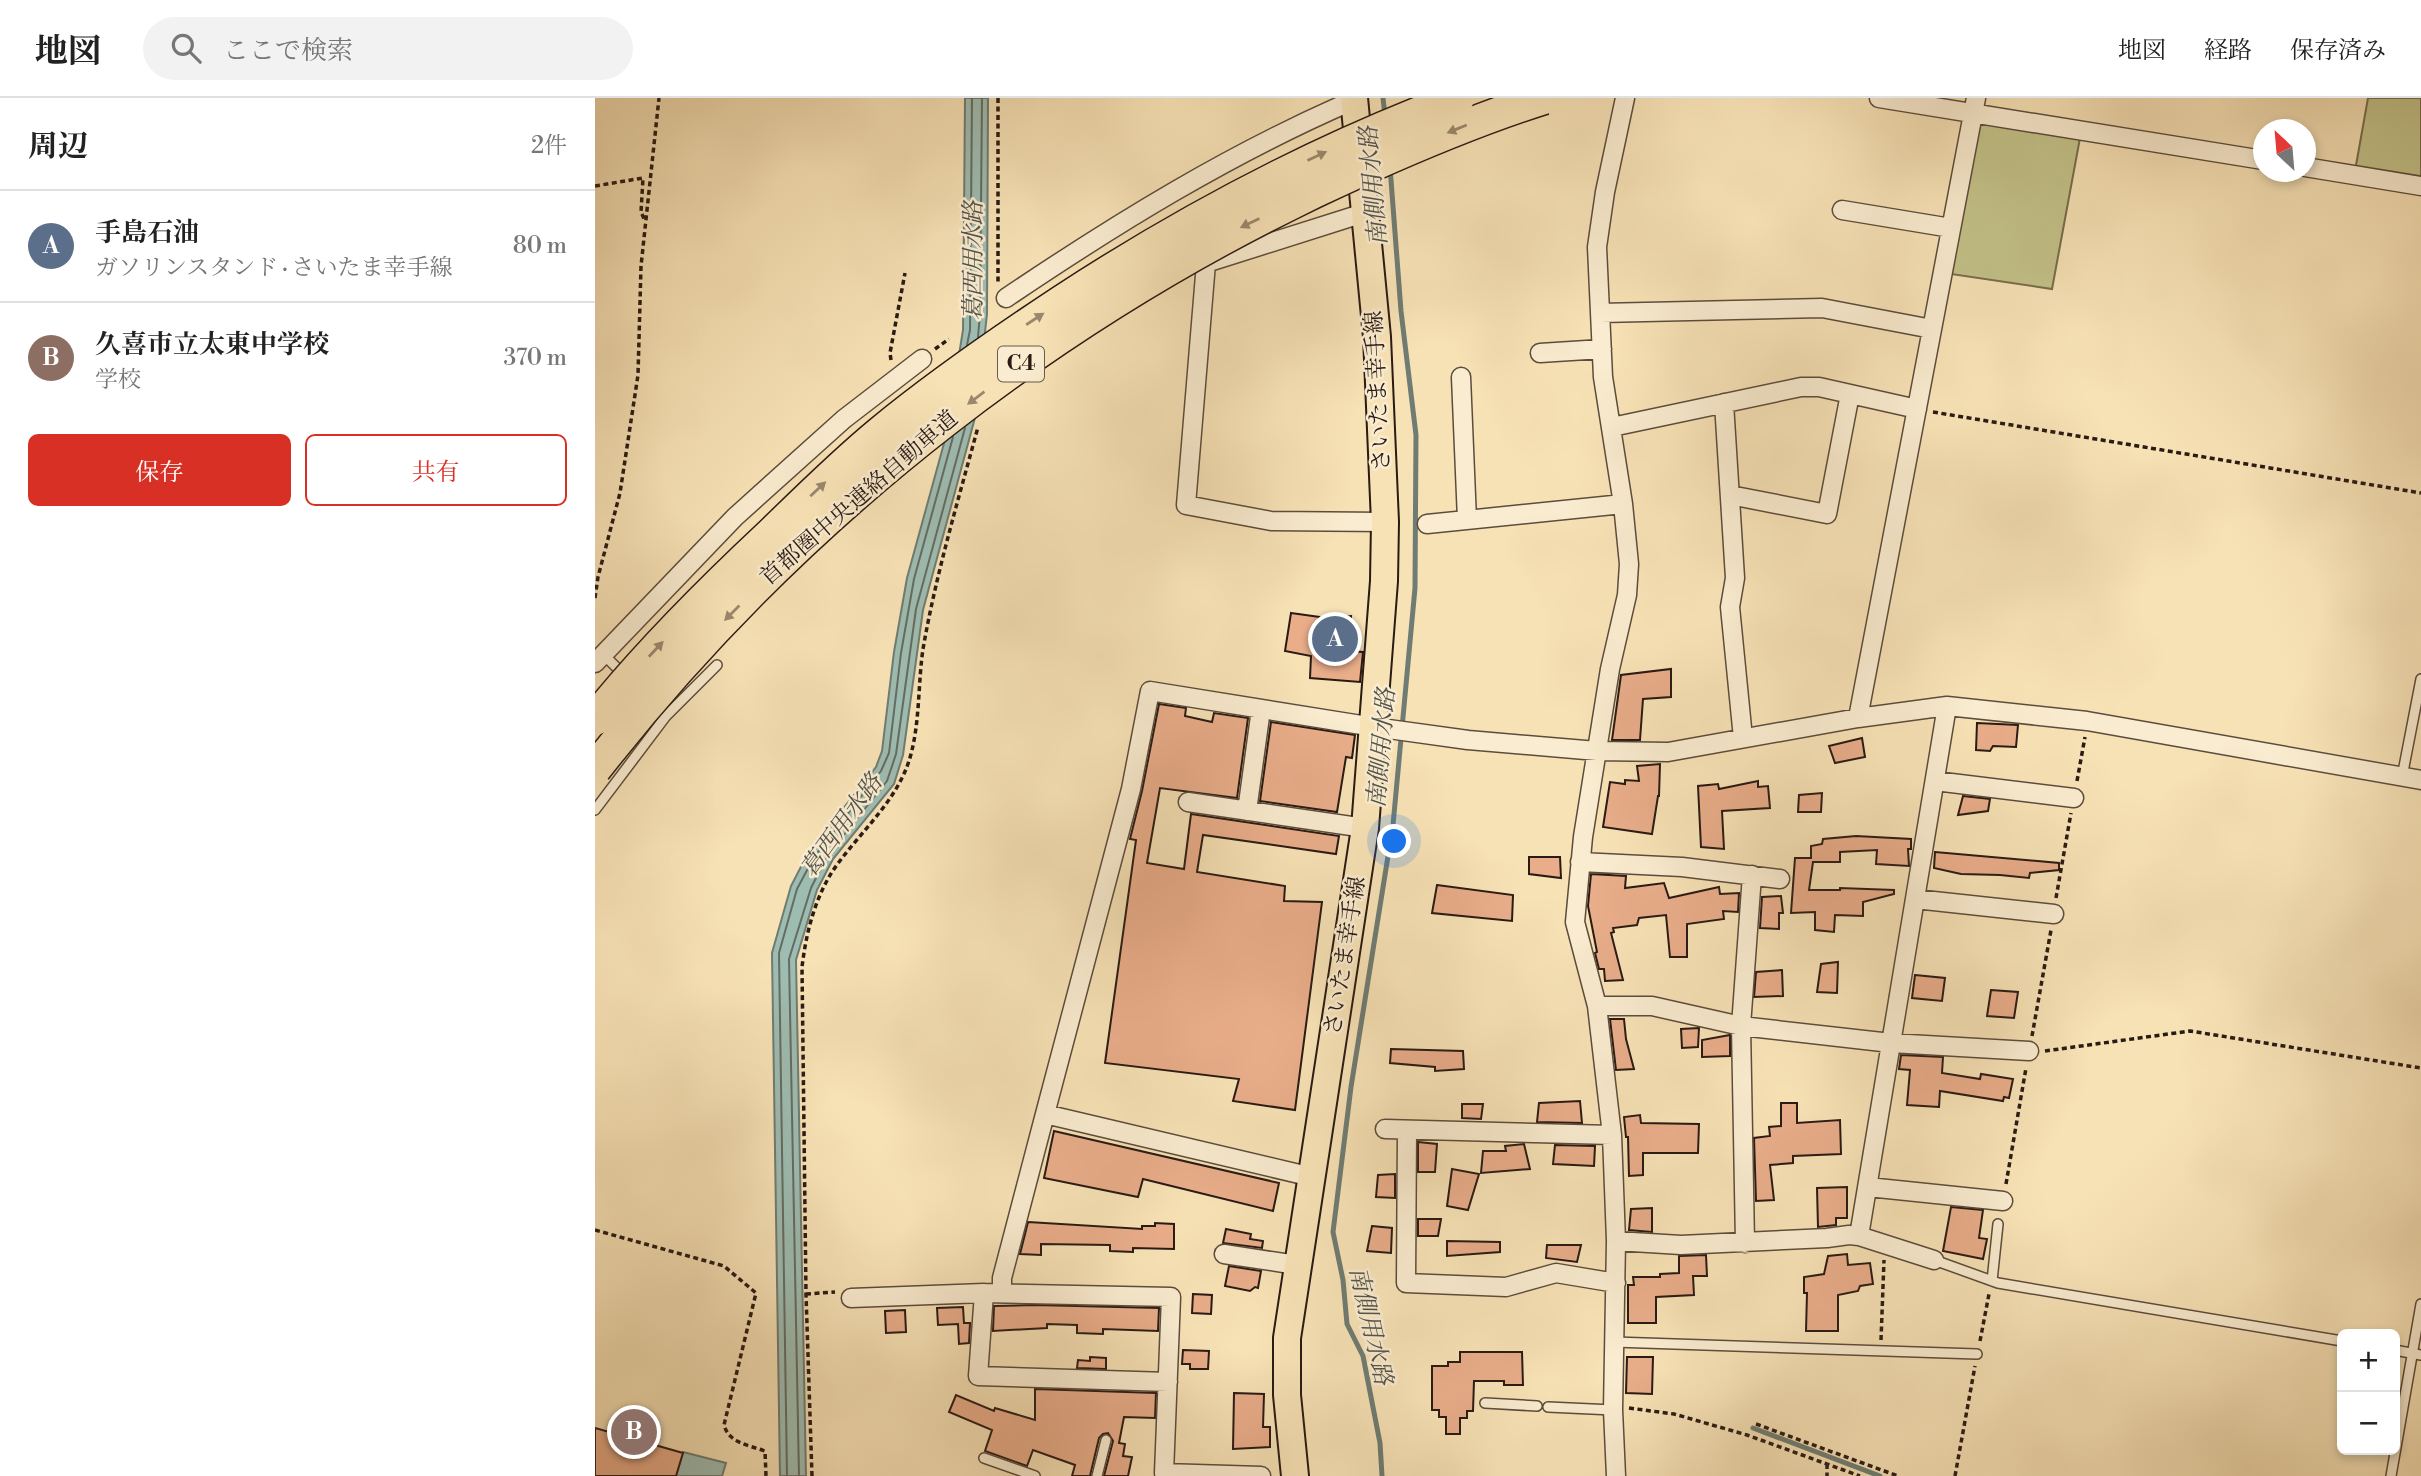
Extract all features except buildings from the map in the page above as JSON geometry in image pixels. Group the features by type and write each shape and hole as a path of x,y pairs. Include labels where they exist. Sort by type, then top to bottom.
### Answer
{"highway":[{"name":"首都圏中央連絡自動車道","path":"595,719 655,649 719,583 871,441 945,382 1088,285 1231,199 1317,156 1458,98"},
{"name":"首都圏中央連絡自動車道","path":"595,769 630,724 719,625 810,535 914,444 1020,365 1095,314 1221,238 1422,143 1475,121 1544,98"}],"main road":[{"name":"さいたま幸手線","path":"1295,1476 1286,1366 1291,1306 1364,828 1384,580 1385,522 1377,337 1354,99"}],"street":[{"path":"1879,98 1975,105 2253,158"},
{"path":"1002,294 1214,168 1354,99"},
{"path":"1616,1476 1613,1410 1616,1241 1612,1135 1597,1006 1575,922 1580,862 1610,668 1627,595 1629,564 1623,504 1603,377 1597,247 1605,192 1628,99"},
{"path":"1858,718 1975,105"},
{"path":"2316,169 2421,186"},
{"path":"1842,210 1951,228"},
{"path":"1367,212 1206,264 1186,505 1271,521 1385,522"},
{"path":"1600,313 1822,308 1932,329"},
{"path":"1541,353 1602,348"},
{"path":"599,658 735,517 844,419 922,359"},
{"path":"1461,377 1467,520"},
{"path":"1612,427 1801,387 1819,387 1917,409"},
{"path":"1730,495 1827,514 1850,394"},
{"path":"1724,403 1735,578 1730,607 1743,738"},
{"path":"1427,524 1623,504"},
{"path":"1002,1293 1002,1278 1131,789 1150,691 1468,740 1597,751 1668,752 1858,718 1947,706 2087,721 2421,780"},
{"path":"1859,1236 1947,706"},
{"path":"1247,811 1261,709"},
{"path":"1935,781 2074,798"},
{"path":"1188,802 1364,828"},
{"path":"1580,862 1682,867 1780,879"},
{"path":"1745,1243 1741,1026 1752,875"},
{"path":"1915,900 2054,914"},
{"path":"1597,1006 1652,1006 1741,1026 1891,1043 2029,1051"},
{"path":"1045,1114 1312,1177"},
{"path":"1385,1129 1612,1135"},
{"path":"1408,1130 1406,1283 1506,1287 1556,1273 1616,1283"},
{"path":"1868,1187 2003,1202"},
{"path":"1616,1241 1681,1245 1849,1235 1934,1260"},
{"path":"1223,1254 1297,1265"},
{"path":"984,1293 978,1376 1168,1382"},
{"path":"851,1298 984,1293 1171,1297 1164,1473 1261,1476"}],"lane":[{"path":"599,658 639,690"},
{"path":"595,810 666,716 717,665"},
{"path":"2402,777 2421,679"},
{"path":"648,698 666,716"},
{"path":"1992,1282 1998,1224"},
{"path":"1934,1260 1992,1282 2337,1340"},
{"path":"2391,1476 2417,1354 2421,1304"},
{"path":"1614,1342 1977,1354"},
{"path":"1485,1403 1537,1406"},
{"path":"1548,1406 1613,1410"},
{"path":"1097,1476 1106,1440"},
{"path":"984,1458 1035,1476"}],"path":[{"path":"595,598 598,576 621,493 638,375 641,266 659,98"},
{"path":"998,98 1002,294"},
{"path":"595,186 643,178 641,212 646,222"},
{"path":"900,375 890,359 890,353 905,273"},
{"path":"1917,409 2421,493"},
{"path":"812,1476 806,1294 802,967 805,945 820,894 831,874 894,794 912,754 923,652 933,598 981,419"},
{"path":"2003,1202 2087,721"},
{"path":"2029,1051 2190,1031 2421,1068"},
{"path":"595,1230 724,1266 756,1293 724,1425 726,1434 731,1439 765,1451 766,1476"},
{"path":"1880,1352 1886,1244"},
{"path":"1955,1476 1992,1282"},
{"path":"806,1294 837,1292 851,1298"},
{"path":"1613,1410 1626,1408 1674,1414 1747,1434 1860,1476"},
{"path":"1756,1424 1898,1476"},
{"path":"1827,1464 1827,1476"}],"shaded area":[{"path":"2368,98 2421,98 2421,181 2355,171"},
{"path":"1984,120 2080,138 2052,289 1951,274 1976,125"}],"water":[{"name":"葛西用水路","path":"965,98 988,98 987,314 976,414 923,610 903,755 894,784 833,859 817,890 796,960 806,1476 780,1476 772,953 791,886 808,853 876,767 882,751 894,652 907,578 946,436 963,330"},
{"path":"683,1452 726,1463 722,1476 676,1476"}],"waterway":[{"name":"南側用水路","path":"1383,98 1385,116"},
{"name":"南側用水路","path":"1382,1476 1380,1443 1363,1356 1347,1324 1343,1280 1333,1232 1351,1087 1393,825 1415,588 1416,435 1401,311 1390,167"},
{"path":"1753,1428 1880,1476"}],"place":[{"name":"手島石油","path":"1335,639"},
{"name":"久喜市立太東中学校","path":"634,1432"}]}
